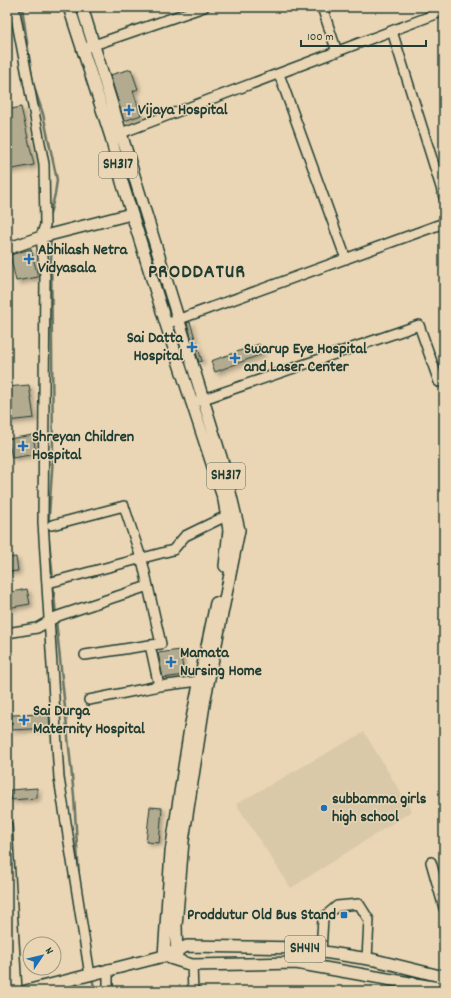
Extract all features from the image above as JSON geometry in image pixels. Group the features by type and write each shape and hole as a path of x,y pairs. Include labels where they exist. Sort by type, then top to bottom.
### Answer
{"main road":[{"name":"SH317","path":"69,7 88,47 116,135 179,319 224,467 238,530 205,698 183,841 176,926 177,955"},
{"name":"SH317","path":"82,7 88,47"},
{"name":"SH317","path":"116,135 131,214 224,500 229,530 224,568 199,681 171,852 164,956"},
{"path":"7,249 41,237 131,214"},
{"name":"SH414","path":"164,956 177,955 187,946 298,948 367,959 439,984"},
{"path":"314,966 319,951"},
{"name":"SH414","path":"177,955 192,965 296,963 439,984"},
{"path":"26,991 164,956"}],"street":[{"path":"14,7 44,164 45,225 41,237 45,276 43,522 60,778 89,969"},
{"path":"88,47 204,7"},
{"path":"322,7 337,52"},
{"path":"116,135 444,11"},
{"path":"392,31 444,197"},
{"path":"279,74 346,259"},
{"path":"166,324 444,223"},
{"path":"192,403 419,325 439,382 444,380"},
{"path":"52,525 124,506 141,557 161,644 85,655"},
{"path":"48,583 141,557 173,550 185,536 226,516"},
{"path":"7,633 37,628 58,616 148,586"},
{"path":"150,645 160,686"},
{"path":"88,700 160,686 199,681"},
{"path":"7,825 17,991"},
{"path":"431,862 444,908"},
{"path":"319,951 323,918 337,906 359,904 369,920 367,959"},
{"path":"192,965 193,991"},
{"path":"108,970 108,991"}],"shaded area":[{"name":"subbamma girls high school","path":"364,732 412,811 291,888 236,804"}],"building":[{"path":"131,69 138,89 133,91 141,115 124,121 110,75"},
{"path":"21,107 34,165 7,170 7,110"},
{"path":"31,249 38,277 16,281 10,255"},
{"path":"190,322 202,361 199,362 187,323"},
{"path":"259,344 262,354 215,372 211,361"},
{"path":"29,385 34,418 7,421 7,387"},
{"path":"33,435 36,454 12,458 8,439"},
{"path":"16,557 18,571 7,572 7,558"},
{"path":"27,589 30,604 7,608 7,593"},
{"path":"180,650 184,675 163,678 158,653"},
{"path":"49,714 50,728 12,730 11,715"},
{"path":"37,788 37,798 11,800 10,790"},
{"path":"150,807 162,808 159,843 146,842"}],"waterway":[{"path":"22,7 33,84 43,114 57,180 49,218"},
{"path":"51,237 53,456 48,531 53,579"},
{"path":"53,584 56,615"},
{"path":"56,620 74,796 79,878"},
{"path":"92,978 95,991"}],"place":[{"name":"Vijaya Hospital","path":"129,110"},
{"name":"Abhilash Netra Vidyasala","path":"29,259"},
{"name":"Sai Datta Hospital","path":"192,347"},
{"name":"Swarup Eye Hospital and Laser Center","path":"235,358"},
{"name":"Shreyan Children Hospital","path":"23,446"},
{"name":"Mamata Nursing Home","path":"171,662"},
{"name":"Sai Durga Maternity Hospital","path":"24,720"},
{"name":"subbamma girls high school","path":"324,808"},
{"name":"Proddutur Old Bus Stand","path":"344,915"}],"district":[{"name":"PRODDATUR","path":"197,273"}]}
